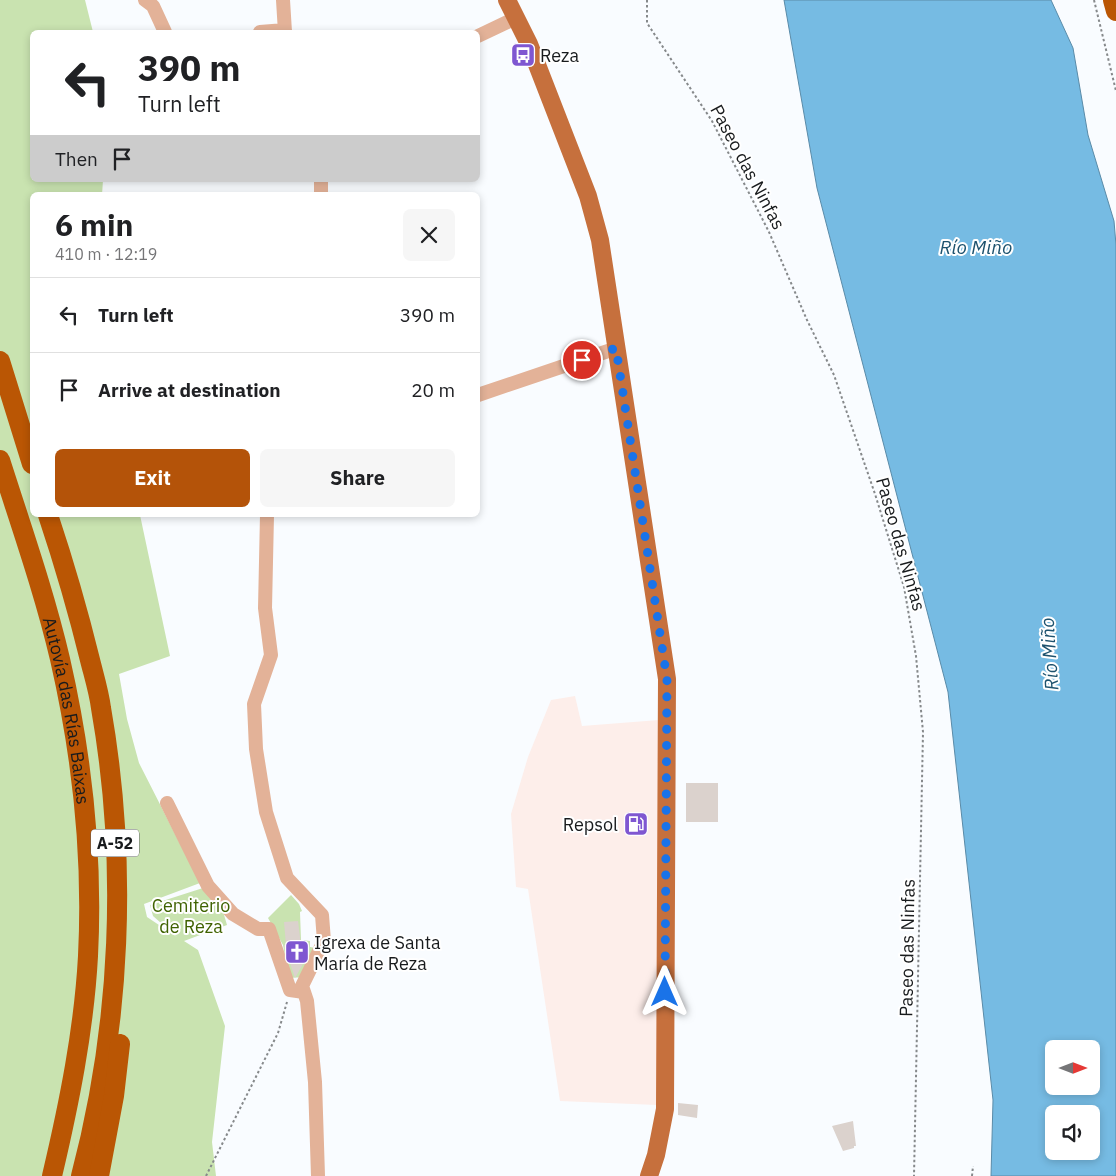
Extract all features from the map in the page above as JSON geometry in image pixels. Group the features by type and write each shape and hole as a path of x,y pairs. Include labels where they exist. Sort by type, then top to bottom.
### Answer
{"highway":[{"path":"1113,0 1116,11"},
{"path":"0,361 30,458"},
{"name":"Autovía das Rías Baixas","path":"0,460 42,592 60,660 73,728 86,822 89,896 88,956 66,1119 52,1176"},
{"name":"Autovía das Rías Baixas","path":"49,517 75,600 101,706 110,760 116,858 118,915 110,1031 90,1145 81,1176"},
{"path":"75,600 98,658 110,711 121,777 127,854 127,953 123,1012 114,1096 99,1176"},
{"path":"41,1176 48,1155 67,1047 82,1009"}],"main road":[{"path":"507,0 529,44 588,196 600,240 667,679 665,1109 656,1155 649,1176"}],"street":[{"path":"145,0 153,6 164,30"},
{"path":"283,0 285,30"},
{"path":"480,35 516,18"},
{"path":"480,394 616,348"},
{"path":"267,517 265,608 271,655 254,704 256,749 266,812 287,878 322,915 324,941 302,986 307,1000 315,1082 318,1176"},
{"path":"167,803 208,886 233,914 258,929 269,929 290,990 304,992"}],"path":[{"name":"Paseo das Ninfas","path":"647,0 647,24 712,121 769,232 807,320 834,375 875,494 904,587 916,656 924,732 914,1176"},
{"path":"1094,0 1116,90"},
{"path":"206,1176 278,1033 290,990"},
{"path":"972,1176 973,1166"}],"shaded area":[{"path":"575,696 582,726 659,720 657,1105 560,1101 528,889 516,887 511,814 528,757 551,700"}],"green space":[{"name":"Cemiterio de Reza","path":"0,0 85,0 92,30 30,30 30,182 103,182 102,192 30,192 30,517 140,517 170,656 119,674 127,719 139,763 200,883 144,904 147,917 177,937 153,916 150,905 203,888 222,908 227,925 184,941 198,950 225,1026 212,1142 216,1176 0,1176"},
{"path":"291,895 302,911 300,912 301,940 310,941 310,947 316,948 305,977 289,978 283,945 268,918"}],"water":[{"name":"Río Miño","path":"784,0 1051,0 1073,48 1088,135 1114,221 1116,245 1116,1176 991,1176 993,1100 948,692 817,188"}],"building":[{"path":"686,783 718,783 718,822 686,822"},
{"name":"Igrexa de Santa María de Reza","path":"298,921 301,945 309,944 309,951 295,978 284,945 286,945 284,922"},
{"path":"678,1103 698,1105 697,1118 678,1115"},
{"path":"853,1121 856,1146 843,1151 832,1126"}],"place":[{"name":"Reza","path":"523,55"},
{"name":"Repsol","path":"636,824"},
{"name":"Igrexa de Santa María de Reza","path":"297,952"}],"route":[{"path":"582,360 616,348 667,679 665,992"}]}
